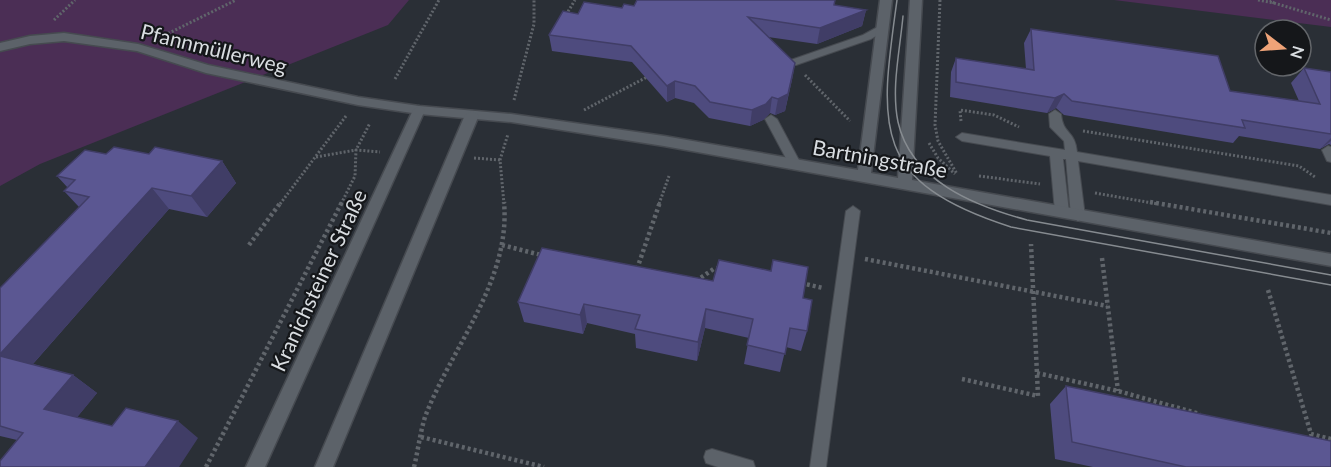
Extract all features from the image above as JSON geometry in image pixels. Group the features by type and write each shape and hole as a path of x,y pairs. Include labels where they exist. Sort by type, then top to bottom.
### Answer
{"street":[{"path":"864,176 886,0"},
{"path":"904,183 916,0"},
{"name":"Pfannmüllerweg","path":"0,47 30,40 64,37 138,48 206,69 358,101 419,110"},
{"name":"Bartningstraße","path":"419,110 553,124 864,176 1331,260"},
{"name":"Kranichsteiner Straße","path":"255,467 419,110"},
{"path":"324,467 472,115"}],"lane":[{"path":"792,63 867,37 883,27"},
{"path":"1055,114 1056,127 1070,140 1078,216"},
{"path":"771,119 795,164"},
{"path":"962,137 1331,200"},
{"path":"1056,153 1062,213"},
{"path":"818,467 853,211"},
{"path":"712,457 747,467"}],"path":[{"path":"138,48 236,0"},
{"path":"395,79 440,0"},
{"path":"514,101 534,24 534,0"},
{"path":"564,19 575,0"},
{"path":"940,0 935,125 938,141 959,177"},
{"path":"1258,0 1272,1 1331,20"},
{"path":"553,124 656,72"},
{"path":"820,91 858,129"},
{"path":"249,245 358,101"},
{"path":"962,137 960,110 994,115 1023,129"},
{"path":"206,467 355,176 356,150 370,123"},
{"path":"1070,140 1068,128 1299,166 1324,180"},
{"path":"414,467 425,418 498,265 506,227 500,160 508,132"},
{"path":"928,142 938,141"},
{"path":"315,157 356,150 391,152"},
{"path":"470,158 500,160"},
{"path":"648,274 636,273 669,176"},
{"path":"976,176 1059,186"},
{"path":"1075,189 1331,232"},
{"path":"962,379 1038,396 1031,244"},
{"path":"502,245 546,256"},
{"path":"847,255 1107,306"},
{"path":"1102,258 1118,391"},
{"path":"694,282 715,268 724,270"},
{"path":"796,282 841,292"},
{"path":"1268,290 1311,434 1331,439"},
{"path":"1037,373 1118,391 1158,404 1202,414"},
{"path":"421,436 544,467"}],"shaded area":[{"path":"0,0 409,0 388,25 40,164 0,186"},
{"path":"1114,0 1331,0 1331,27 1313,25 1313,18 1259,18"}],"building":[{"path":"637,0 835,0 834,5 866,10 820,28 748,17 795,63 788,94 778,99 772,97 766,104 752,110 710,102 695,86 675,81 667,86 631,46 549,35 563,11 578,14 584,2 622,8 624,4 634,6"},
{"path":"1031,29 1218,56 1230,91 1320,104 1308,78 1313,78 1313,69 1331,72 1331,134 1242,120 1245,128 1072,101 1064,94 1055,98 956,82 956,58 1034,70"},
{"path":"114,147 149,154 155,147 222,161 191,196 152,188 0,354 0,288 89,197 64,191 75,180 57,176 85,150 106,154"},
{"path":"542,248 713,281 719,260 771,271 773,260 808,267 803,298 812,300 807,331 790,328 785,354 747,345 753,319 706,309 698,342 635,329 640,315 584,304 580,315 518,302"},
{"path":"0,356 73,375 44,409 112,426 126,408 178,421 145,467 0,467 0,461 23,433 0,426"},
{"path":"1066,386 1331,441 1331,467 1186,467 1072,442"}],"tram line":[{"path":"897,0 888,83 888,116 895,145 909,169 932,191 965,210 1011,227 1331,285"},
{"path":"903,16 895,96 898,122 905,143 916,160 948,188 987,207 1027,220 1331,275"}]}
